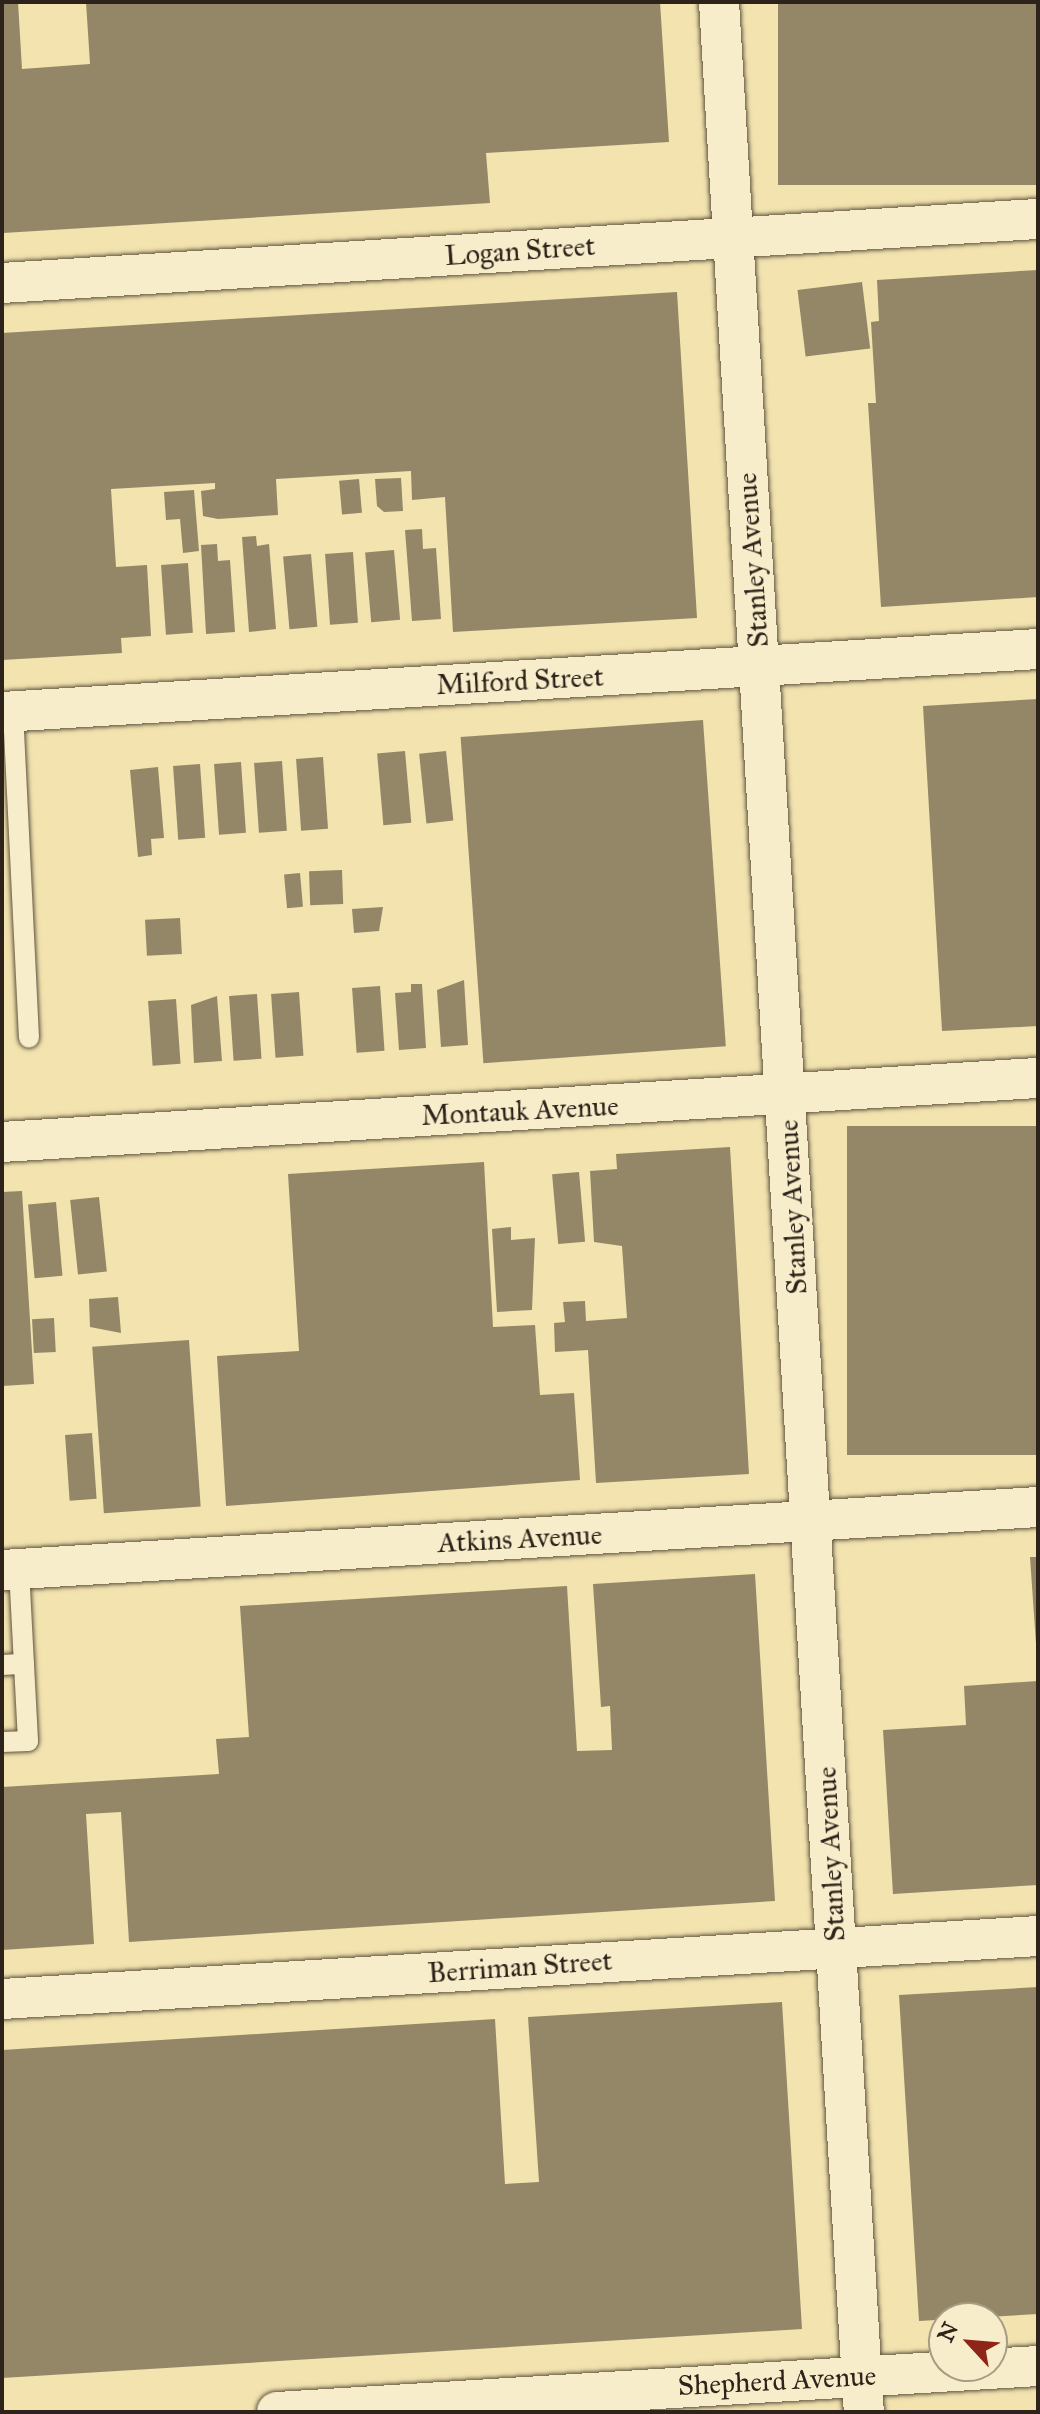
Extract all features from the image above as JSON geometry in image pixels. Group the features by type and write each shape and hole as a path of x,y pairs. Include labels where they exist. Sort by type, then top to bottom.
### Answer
{"street":[{"name":"Stanley Avenue","path":"719,2 863,2394"},
{"name":"Logan Street","path":"2,283 1038,219"},
{"name":"Milford Street","path":"8,712 1038,649"},
{"name":"Montauk Avenue","path":"2,1142 1038,1078"},
{"name":"Atkins Avenue","path":"11,1570 1038,1507"},
{"name":"Berriman Street","path":"2,1999 1038,1936"},
{"name":"Shepherd Avenue","path":"277,2412 863,2394 1038,2366"}],"lane":[{"path":"8,712 29,1038"},
{"path":"2,1742 28,1741 24,1664 11,1570"},
{"path":"2,1665 24,1664"}],"building":[{"path":"2,2 18,2 22,69 90,64 86,2 660,2 669,142 486,153 490,203 3,233"},
{"path":"778,2 1038,2 1038,185 778,185"},
{"path":"1038,270 1038,597 881,607 868,403 876,403 871,322 879,321 877,280"},
{"path":"862,282 870,349 806,356 797,290"},
{"path":"677,292 697,618 453,632 445,497 412,500 411,471 276,479 278,515 218,519 203,516 201,491 215,489 215,483 111,489 116,567 147,565 151,636 121,638 122,653 2,660 2,333"},
{"path":"401,478 403,511 384,512 377,506 375,479"},
{"path":"359,479 362,513 342,515 339,481"},
{"path":"194,490 199,551 183,553 180,519 166,520 164,492"},
{"path":"422,529 423,549 436,548 441,619 412,621 405,530"},
{"path":"256,536 257,546 269,544 276,629 249,632 242,537"},
{"path":"217,544 218,561 230,560 235,632 206,634 201,545"},
{"path":"394,550 400,620 371,622 365,553"},
{"path":"353,552 358,623 330,625 325,554"},
{"path":"311,554 317,627 289,629 283,556"},
{"path":"188,563 193,633 166,635 161,565"},
{"path":"1038,699 1038,1026 942,1031 923,706"},
{"path":"703,720 726,1046 483,1063 461,737"},
{"path":"405,751 411,823 383,825 377,753"},
{"path":"446,751 453,821 426,823 419,754"},
{"path":"323,757 328,829 301,831 296,759"},
{"path":"282,761 287,831 259,833 254,763"},
{"path":"241,762 246,833 219,835 214,764"},
{"path":"200,764 205,838 178,840 173,766"},
{"path":"158,767 164,838 151,839 152,855 138,857 130,770"},
{"path":"342,870 343,904 310,905 309,871"},
{"path":"300,873 303,907 287,908 284,874"},
{"path":"383,907 379,931 354,933 352,909"},
{"path":"180,918 182,954 147,956 145,920"},
{"path":"464,980 468,1045 441,1047 437,990"},
{"path":"411,984 422,984 426,1048 399,1050 395,993 411,992"},
{"path":"380,986 385,1051 357,1053 352,988"},
{"path":"299,992 303,1056 276,1058 271,994"},
{"path":"257,994 262,1059 234,1061 229,996"},
{"path":"217,996 222,1061 194,1063 191,1005"},
{"path":"176,999 181,1064 153,1066 148,1001"},
{"path":"847,1126 1038,1126 1038,1455 847,1455"},
{"path":"730,1147 749,1474 596,1483 588,1350 555,1352 554,1323 565,1322 563,1302 585,1301 586,1321 627,1318 622,1246 594,1242 590,1171 617,1169 616,1154"},
{"path":"484,1162 493,1327 535,1325 540,1395 574,1393 580,1480 226,1506 217,1356 299,1351 288,1174"},
{"path":"579,1172 585,1242 558,1244 552,1174"},
{"path":"22,1191 34,1384 2,1386 2,1192"},
{"path":"99,1197 107,1272 78,1275 70,1200"},
{"path":"56,1202 62,1276 35,1278 28,1204"},
{"path":"511,1227 511,1240 535,1238 532,1310 497,1312 492,1229"},
{"path":"118,1297 121,1333 90,1327 89,1299"},
{"path":"54,1318 56,1352 34,1353 32,1319"},
{"path":"189,1340 201,1507 104,1513 92,1347"},
{"path":"92,1433 97,1499 70,1501 65,1435"},
{"path":"1030,1557 1038,1557 1036,1644"},
{"path":"755,1574 775,1901 129,1942 121,1812 86,1814 94,1944 2,1950 2,1787 219,1774 216,1739 249,1737 240,1606 567,1586 577,1751 612,1750 610,1706 601,1707 593,1584"},
{"path":"1038,1681 1038,1885 893,1894 883,1730 966,1725 964,1686"},
{"path":"1038,1987 1038,2314 1008,2316 1008,2302 928,2302 928,2320 919,2321 899,1995"},
{"path":"782,2002 802,2329 2,2378 2,2050 495,2019 505,2184 539,2182 528,2017"}]}
